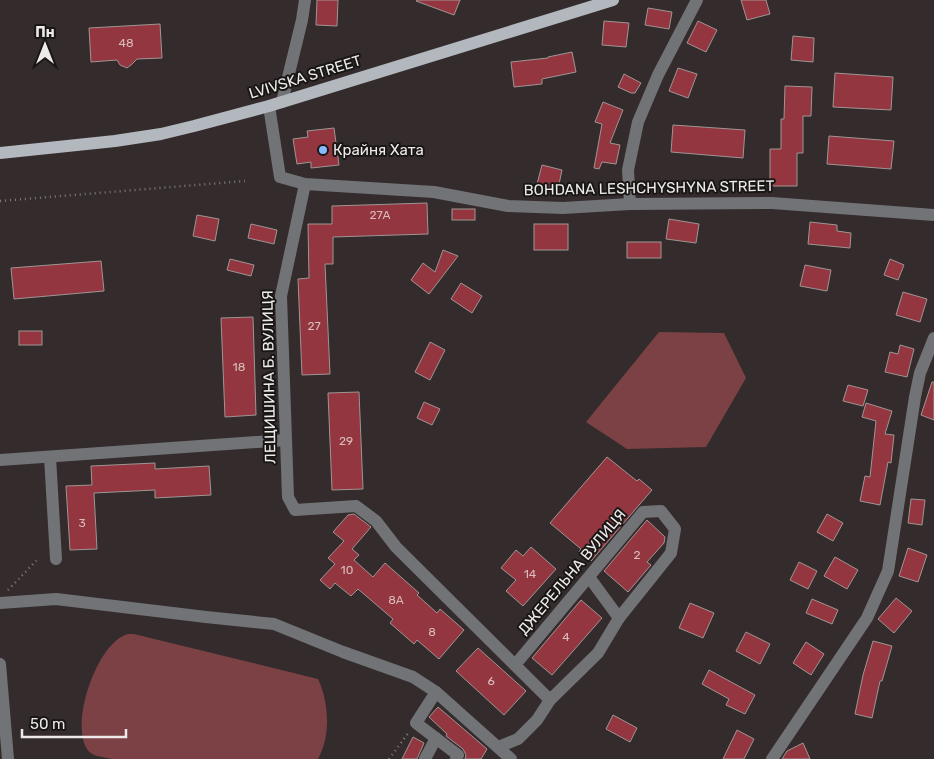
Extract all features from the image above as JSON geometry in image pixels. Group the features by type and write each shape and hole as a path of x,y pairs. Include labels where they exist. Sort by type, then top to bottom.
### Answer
{"main road":[{"name":"LVIVSKA STREET","path":"0,153 161,134 269,106 613,0"}],"street":[{"path":"282,102 305,0"},
{"path":"630,204 628,170 638,122 658,75 697,0"},
{"path":"269,106 280,177 305,184"},
{"name":"BOHDANA LESHCHYSHYNA STREET","path":"305,184 434,192 508,206 563,208 630,204 772,203 934,215"},
{"name":"ЛЕЩИШИНА Б. ВУЛИЦЯ","path":"305,184 281,296 288,497 295,510 356,506 376,521 396,547 515,665"},
{"path":"772,759 867,618 888,571 915,396 920,373 934,338"},
{"path":"0,460 286,440"},
{"path":"50,456 56,559"},
{"name":"ДЖЕРЕЛЬНА ВУЛИЦЯ","path":"498,747 518,739 537,720 550,700 598,653 619,618 671,553 675,528 661,512 643,512 515,665"},
{"path":"589,577 619,618"},
{"path":"3,598 56,599 274,624 343,652 413,677 436,692 511,759"},
{"path":"0,664 8,759"},
{"path":"515,665 550,700"},
{"path":"436,692 416,722 458,755 456,759"},
{"path":"425,759 436,738"}],"path":[{"path":"0,201 244,181"},
{"path":"3,598 37,560"},
{"path":"389,759 416,722"}],"shaded area":[{"path":"659,332 724,333 746,378 706,447 627,449 586,422"},
{"path":"128,634 318,679 326,708 327,730 318,759 112,759 92,754 87,749 83,737 84,703 97,667 106,652 117,640"}],"building":[{"path":"317,0 338,0 337,26 316,25"},
{"path":"417,0 460,0 454,15"},
{"path":"741,0 766,0 770,14 747,20"},
{"path":"648,8 672,12 669,29 645,25"},
{"path":"604,21 629,23 626,47 602,45"},
{"path":"698,21 717,30 706,52 687,43"},
{"path":"160,24 162,58 137,59 127,68 120,65 117,60 91,62 89,28"},
{"path":"793,36 814,38 813,62 791,60"},
{"path":"572,52 576,72 542,79 542,84 514,87 511,62 548,58"},
{"path":"678,68 697,74 688,98 669,91"},
{"path":"835,73 893,77 891,110 833,107"},
{"path":"624,74 641,83 635,93 618,87"},
{"path":"785,86 812,87 811,116 803,116 803,153 797,153 797,186 770,186 770,149 781,149 781,119 784,119"},
{"path":"603,102 623,110 610,143 620,145 616,164 602,162 599,169 594,168 602,124 595,122"},
{"path":"673,125 745,130 743,158 671,152"},
{"name":"Крайня Хата","path":"334,128 339,165 311,168 311,162 297,164 293,139 308,137 307,131"},
{"path":"829,136 894,141 891,169 827,164"},
{"path":"542,165 562,170 558,189 537,184"},
{"path":"427,203 428,234 333,237 333,264 325,264 330,374 302,375 298,279 309,278 308,224 332,224 332,206"},
{"path":"452,209 475,209 475,220 452,220"},
{"path":"197,215 219,219 215,241 193,236"},
{"path":"669,219 699,224 696,243 666,239"},
{"path":"810,222 837,225 837,231 851,233 850,248 808,244"},
{"path":"251,224 277,230 274,244 248,238"},
{"path":"534,224 568,224 568,250 534,250"},
{"path":"627,242 661,242 661,258 627,258"},
{"path":"443,250 458,256 429,294 411,280 423,263 435,272"},
{"path":"230,259 254,265 251,276 227,270"},
{"path":"890,259 904,265 898,280 884,275"},
{"path":"101,261 104,291 14,299 11,268"},
{"path":"805,265 831,270 827,291 800,286"},
{"path":"461,283 482,296 472,313 451,299"},
{"path":"903,292 927,299 920,322 896,315"},
{"path":"253,317 256,415 225,417 221,318"},
{"path":"19,331 42,331 42,345 19,345"},
{"path":"430,342 445,350 430,380 415,372"},
{"path":"900,345 914,349 907,377 885,372 890,352 898,354"},
{"path":"932,382 934,382 934,420 921,415"},
{"path":"848,385 868,390 863,406 843,401"},
{"path":"359,392 363,489 332,490 328,393"},
{"path":"424,402 440,409 432,425 417,418"},
{"path":"866,403 892,411 885,434 894,435 891,463 888,462 880,505 860,501 865,476 870,477 876,421 862,417"},
{"path":"607,457 637,481 639,479 652,490 591,561 579,552 581,549 550,523"},
{"path":"155,463 155,469 209,466 211,495 155,498 155,490 94,493 97,549 70,550 66,486 92,485 91,466"},
{"path":"911,499 925,500 922,525 908,523"},
{"path":"354,514 371,527 352,549 359,555 354,560 373,577 385,563 419,593 417,595 437,613 440,609 464,630 439,659 417,640 414,644 390,623 393,619 358,589 351,596 335,583 330,589 320,580 335,564 328,558 344,541 333,532 348,515"},
{"path":"827,514 843,523 833,541 817,532"},
{"path":"647,520 665,537 664,543 647,562 651,565 628,592 604,571"},
{"path":"531,547 556,569 523,606 506,591 516,580 501,568 516,550 523,556"},
{"path":"908,548 927,555 918,582 899,576"},
{"path":"835,557 858,570 847,589 824,576"},
{"path":"799,562 817,571 808,589 790,580"},
{"path":"896,598 912,611 894,633 878,619"},
{"path":"812,599 838,610 832,624 806,613"},
{"path":"581,600 602,618 552,675 532,658"},
{"path":"690,603 714,613 703,638 679,628"},
{"path":"746,632 770,644 760,664 736,651"},
{"path":"873,641 892,646 882,681 880,681 872,718 855,714 863,675"},
{"path":"806,642 824,654 811,675 793,663"},
{"path":"478,648 526,691 504,715 456,671"},
{"path":"709,670 755,695 745,714 726,705 729,699 702,684"},
{"path":"438,707 487,749 481,759 465,759 466,755 463,749 446,736 447,734 429,717"},
{"path":"613,715 637,728 630,742 606,729"},
{"path":"737,730 754,739 744,759 723,759"},
{"path":"413,737 424,743 417,759 402,759"},
{"path":"803,743 810,759 782,759 787,751"}],"place":[{"name":"Крайня Хата","path":"323,150"}]}
